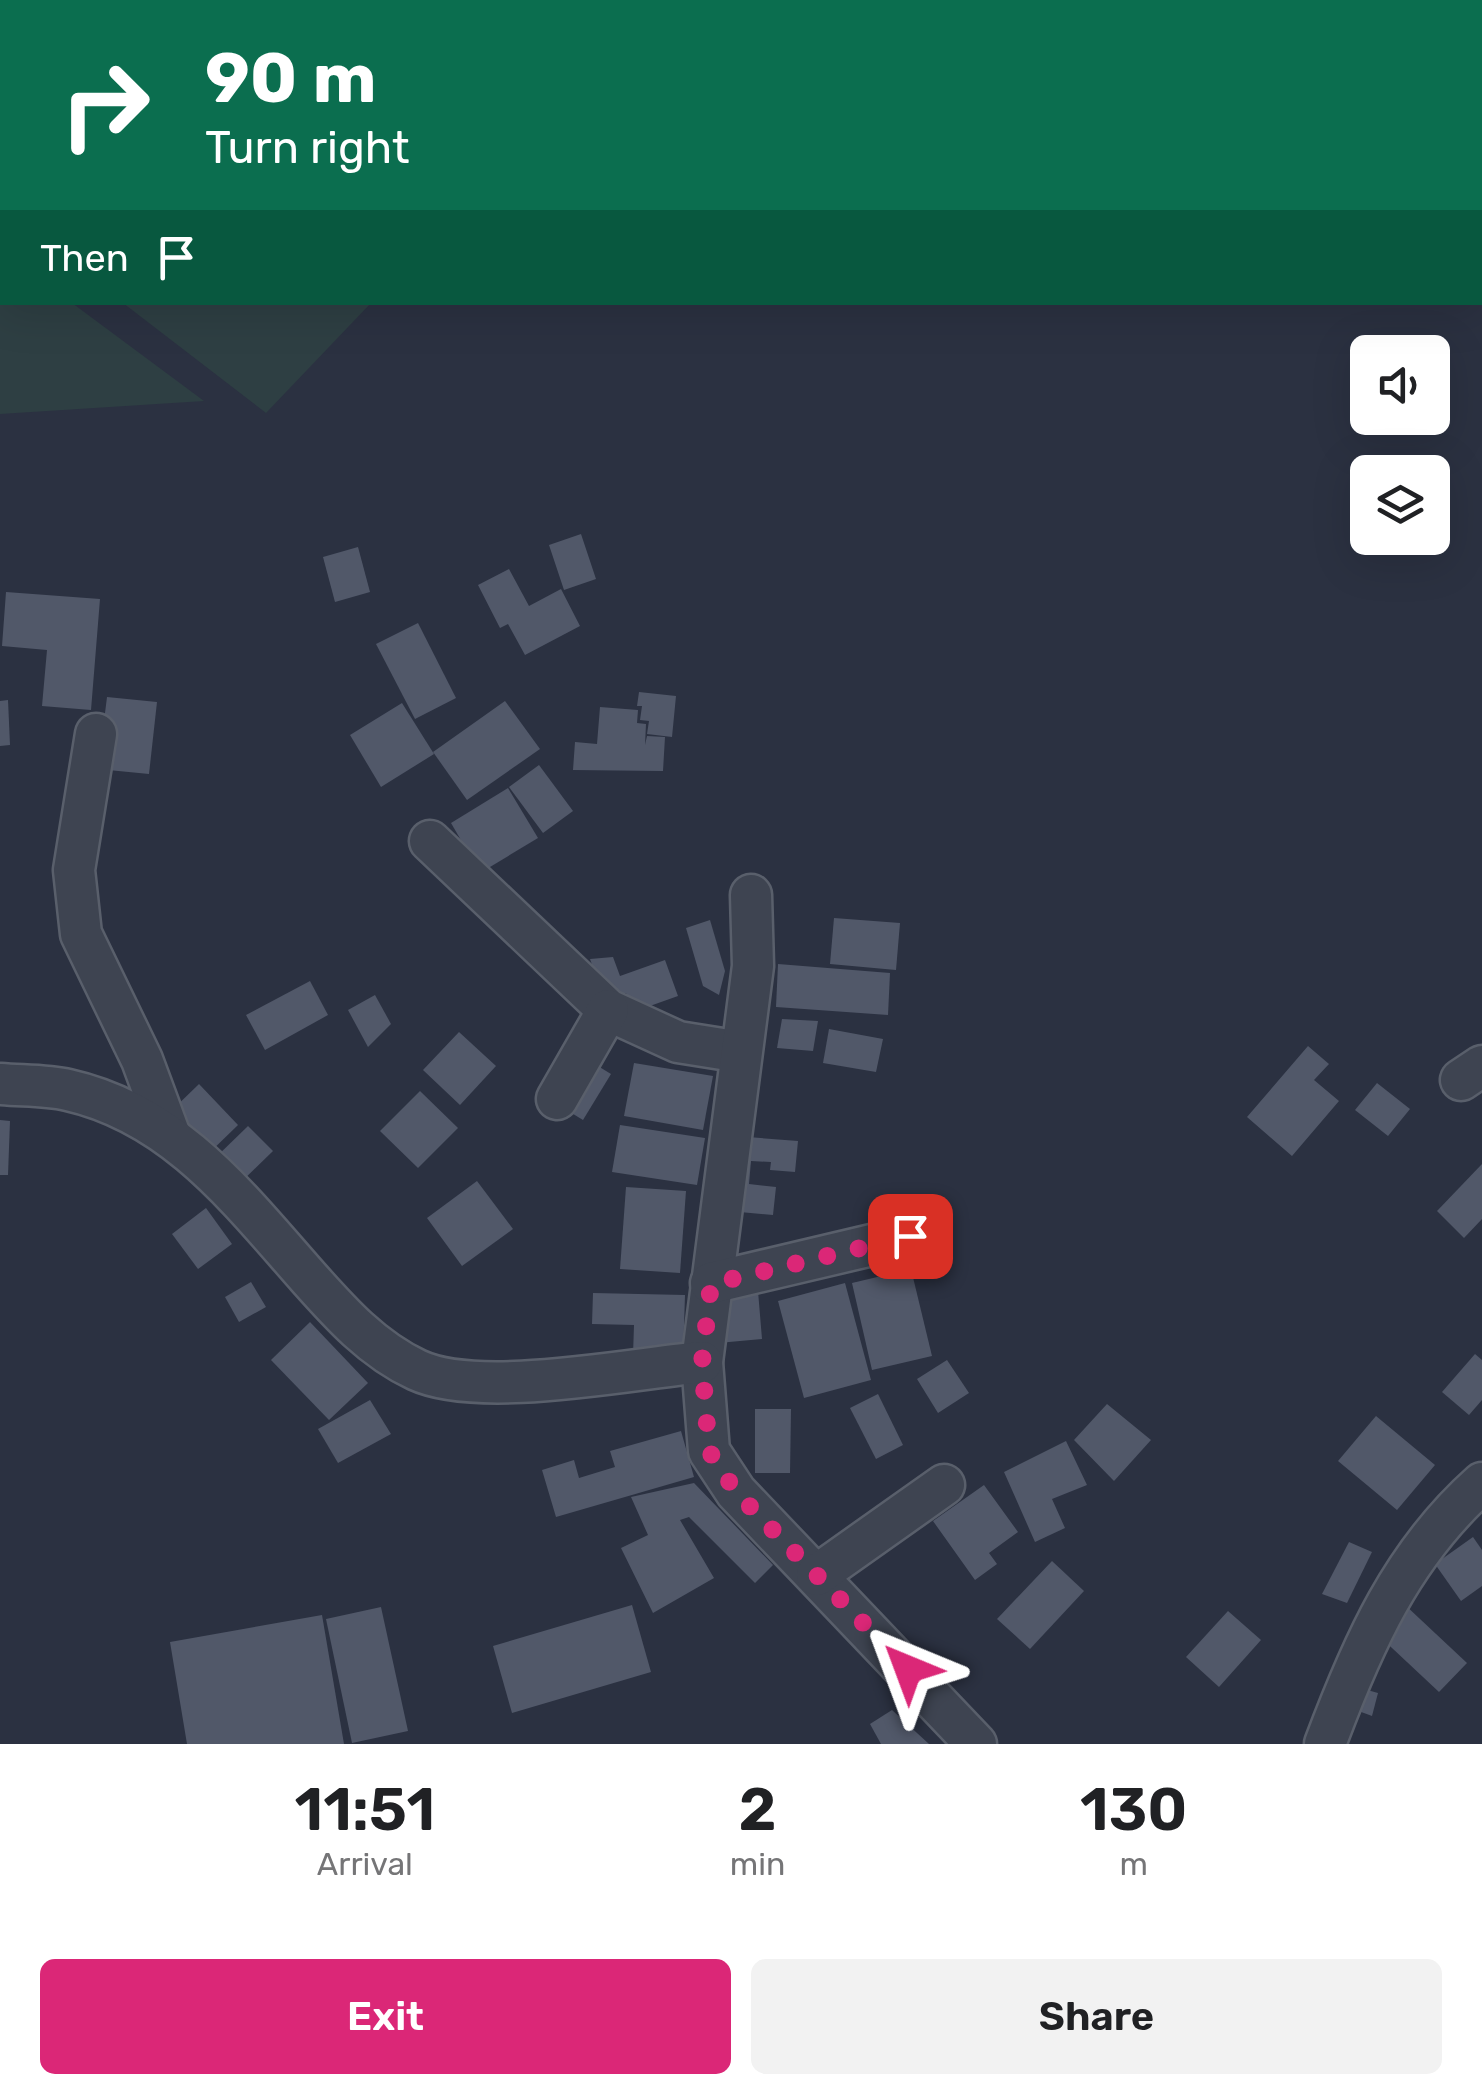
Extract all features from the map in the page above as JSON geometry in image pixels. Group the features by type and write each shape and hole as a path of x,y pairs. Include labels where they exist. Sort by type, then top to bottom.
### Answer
{"street":[{"path":"96,734 82,800 74,870 82,934 142,1060 169,1133"},
{"path":"430,842 608,1010 678,1042 741,1052"},
{"path":"751,895 753,966 702,1362 709,1451 736,1492 976,1744"},
{"path":"557,1099 608,1010"},
{"path":"0,1084 66,1090 117,1106 169,1133 216,1173 354,1330 418,1371 475,1384 702,1362"},
{"path":"711,1284 910,1236"},
{"path":"1325,1744 1350,1676 1391,1590 1443,1518 1482,1483"},
{"path":"817,1575 944,1484"}],"shaded area":[{"path":"0,305 75,305 204,401 0,414"},
{"path":"126,305 369,305 266,413"}],"building":[{"path":"581,534 596,579 564,590 549,545"},
{"path":"358,547 370,592 335,602 323,557"},
{"path":"509,569 529,606 561,589 580,626 525,655 508,624 500,628 478,585"},
{"path":"6,592 100,599 91,710 42,706 47,650 2,646"},
{"path":"418,623 456,698 415,719 376,644"},
{"path":"639,692 676,696 672,737 647,734 649,721 640,720 642,706 637,706"},
{"path":"107,697 157,702 149,774 98,769"},
{"path":"8,700 10,745 0,746 0,701"},
{"path":"505,701 540,749 467,800 433,752"},
{"path":"402,703 434,754 381,787 350,735"},
{"path":"600,707 638,710 637,723 646,724 645,745 647,736 665,737 663,771 573,770 575,742 597,744"},
{"path":"539,765 573,811 543,833 509,787"},
{"path":"508,788 538,838 480,873 451,823"},
{"path":"834,918 900,923 896,970 830,964"},
{"path":"710,920 725,971 719,995 703,986 686,928"},
{"path":"613,957 620,976 665,960 678,996 633,1012 626,993 605,1001 590,959"},
{"path":"778,964 890,973 888,1015 776,1007"},
{"path":"310,981 328,1015 265,1050 246,1015"},
{"path":"375,995 391,1024 368,1047 348,1010"},
{"path":"782,1019 818,1021 813,1051 777,1048"},
{"path":"829,1029 883,1039 876,1072 823,1063"},
{"path":"459,1032 496,1066 460,1105 423,1070"},
{"path":"1308,1046 1329,1064 1314,1080 1339,1101 1292,1156 1247,1117"},
{"path":"588,1060 611,1074 583,1120 560,1106"},
{"path":"634,1063 713,1076 703,1130 624,1116"},
{"path":"1377,1083 1410,1109 1388,1136 1355,1110"},
{"path":"199,1084 238,1125 205,1157 166,1116"},
{"path":"420,1091 458,1128 418,1168 380,1131"},
{"path":"0,1120 10,1121 8,1175 0,1175"},
{"path":"620,1125 705,1138 697,1185 612,1172"},
{"path":"248,1126 273,1151 236,1187 211,1162"},
{"path":"735,1136 798,1141 795,1172 770,1170 771,1162 751,1161 749,1184 776,1187 773,1215 729,1211"},
{"path":"1482,1164 1482,1219 1464,1238 1437,1211"},
{"path":"477,1181 513,1229 462,1266 427,1218"},
{"path":"626,1187 686,1191 680,1273 620,1269"},
{"path":"206,1208 232,1244 198,1269 172,1234"},
{"path":"911,1269 932,1356 872,1370 852,1283"},
{"path":"251,1282 266,1307 239,1322 225,1297"},
{"path":"845,1283 871,1380 804,1398 778,1301"},
{"path":"758,1291 762,1339 718,1343 713,1295"},
{"path":"593,1293 685,1295 683,1356 633,1355 634,1325 592,1324"},
{"path":"310,1322 368,1383 329,1420 271,1360"},
{"path":"1475,1354 1482,1360 1482,1400 1469,1415 1442,1392"},
{"path":"947,1360 969,1393 938,1413 917,1379"},
{"path":"878,1394 903,1445 876,1459 850,1408"},
{"path":"370,1400 391,1434 338,1463 318,1429"},
{"path":"1107,1404 1151,1440 1114,1481 1074,1440"},
{"path":"755,1409 791,1409 790,1473 755,1473"},
{"path":"1376,1416 1435,1465 1397,1510 1338,1461"},
{"path":"681,1431 694,1477 556,1517 542,1470 574,1460 579,1478 615,1467 610,1451"},
{"path":"1066,1441 1087,1485 1052,1499 1065,1528 1035,1542 1004,1472"},
{"path":"694,1483 773,1565 755,1583 689,1517 680,1520 714,1578 653,1613 621,1548 648,1535 631,1497"},
{"path":"984,1485 1018,1532 989,1553 997,1564 975,1580 933,1521"},
{"path":"1473,1537 1482,1550 1482,1586 1461,1601 1435,1564"},
{"path":"1349,1542 1372,1552 1347,1603 1322,1594"},
{"path":"1052,1561 1084,1591 1030,1649 997,1619"},
{"path":"1404,1604 1467,1663 1439,1692 1376,1633"},
{"path":"632,1605 651,1672 512,1713 493,1646"},
{"path":"381,1607 408,1731 352,1743 326,1619"},
{"path":"1228,1611 1261,1640 1219,1687 1186,1657"},
{"path":"322,1615 344,1744 187,1744 170,1642"},
{"path":"1353,1686 1378,1693 1372,1716 1345,1706"},
{"path":"892,1710 929,1744 881,1744 870,1724"}],"route":[{"path":"908,1669 736,1492 709,1451 702,1362 711,1284 910,1236"}]}
